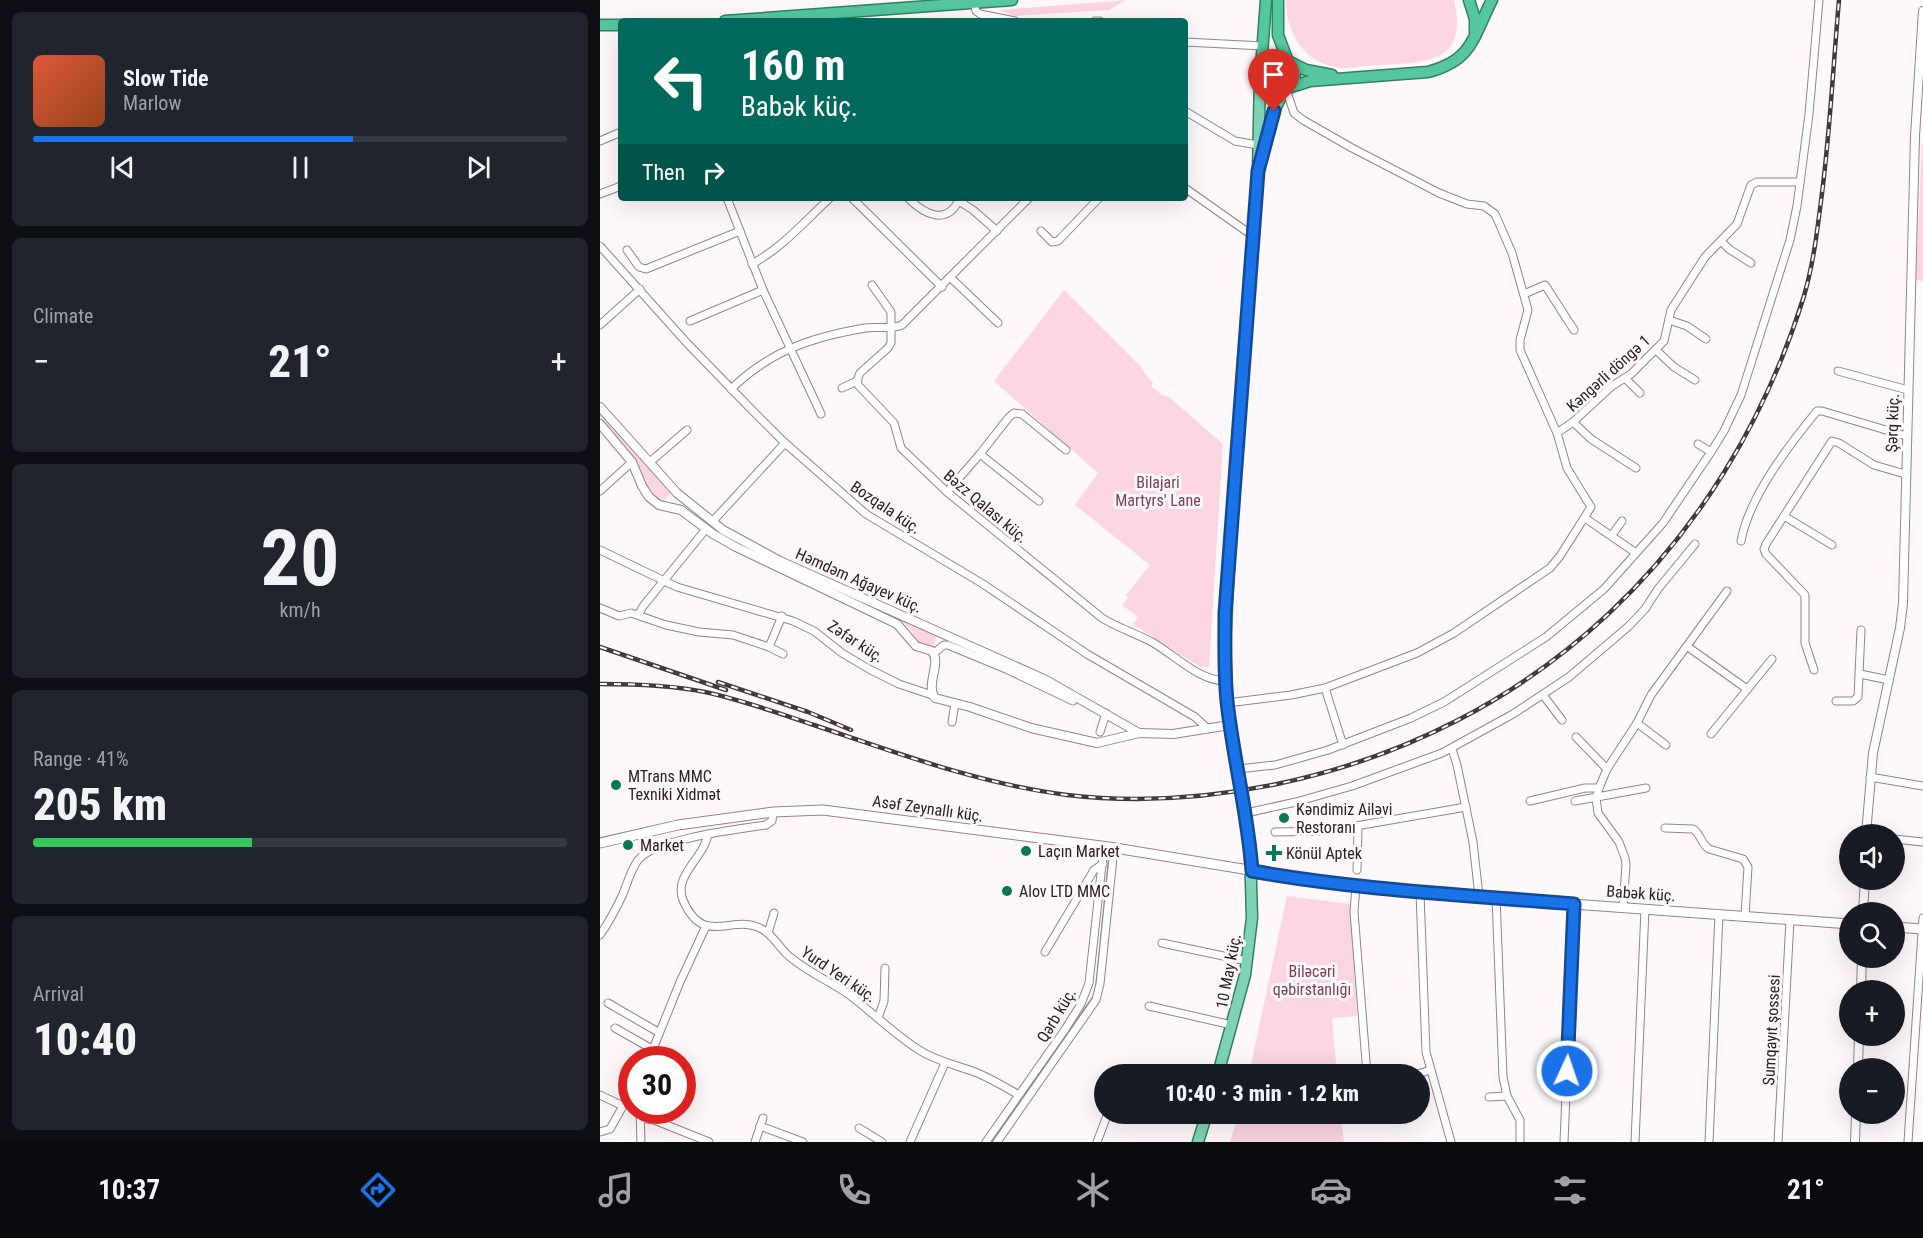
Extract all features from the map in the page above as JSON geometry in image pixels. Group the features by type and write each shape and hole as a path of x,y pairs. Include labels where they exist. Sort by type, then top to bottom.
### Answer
{"highway":[{"path":"823,18 866,16 1012,0"},
{"path":"1469,0 1475,19 1475,37"},
{"path":"1272,2 1260,73 1263,83 1270,90 1286,89 1302,83 1350,77 1428,72 1442,68 1455,62 1464,54 1475,37 1492,0"},
{"path":"1272,2 1278,35 1294,68 1295,79 1286,89"},
{"path":"600,26 618,25"},
{"path":"1260,73 1266,61 1282,56 1314,73 1350,77"}],"main road":[{"path":"1258,171 1260,73"},
{"path":"1258,171 1274,111 1286,89"},
{"name":"10 May küç.","path":"1221,1064 1247,960 1252,918 1252,871 1246,813 1230,724 1225,681 1225,613 1258,171"},
{"name":"Asəf Zeynallı küç.","path":"600,843 678,825 772,812 831,811 1109,847 1252,871"},
{"name":"Babək küç.","path":"1252,871 1420,893 1839,923"},
{"path":"1905,928 1923,929"},
{"path":"1198,1142 1204,1124"}],"street":[{"path":"1238,769 1275,765 1343,745 1444,702 1546,637 1589,602 1663,523 1724,431 1740,395 1790,240 1809,114 1819,0"},
{"path":"974,3 979,18"},
{"name":"Şərq küç.","path":"1867,824 1873,753 1903,609 1915,136 1923,10"},
{"path":"1188,42 1263,46"},
{"path":"1227,702 1291,695 1325,688 1417,653 1454,633 1550,568 1591,510 1590,503 1567,468 1557,433 1520,350 1520,340 1528,310 1508,245 1498,220 1491,210 1439,193 1303,120 1294,113 1286,89"},
{"path":"1188,113 1235,141 1258,145"},
{"path":"600,141 618,133"},
{"name":"Kəngərli döngə 1","path":"1557,433 1573,422 1606,391 1637,369 1666,338 1671,310 1698,266 1737,224 1751,185 1757,182 1800,182"},
{"path":"600,194 618,187"},
{"path":"1188,190 1253,236"},
{"path":"728,201 763,290 821,414"},
{"path":"752,264 784,242 827,201"},
{"path":"855,201 942,287"},
{"path":"911,201 931,216 946,213 958,201"},
{"path":"960,201 997,231"},
{"path":"731,389 762,364 790,347 858,329 892,328 902,325 1026,201"},
{"path":"1041,231 1052,242 1058,242 1096,201"},
{"path":"627,250 639,267 646,269 740,231"},
{"path":"1721,241 1751,263"},
{"name":"Bozqala küç.","path":"600,246 731,389 785,443 866,514 983,585 1087,654 1196,717 1207,729"},
{"path":"951,278 998,323"},
{"path":"842,388 857,381 860,373 890,346 891,312 872,285"},
{"path":"1524,294 1545,285 1574,330"},
{"path":"600,325 640,289"},
{"path":"690,321 763,290"},
{"path":"1669,320 1688,326 1706,339"},
{"path":"1656,350 1674,367 1695,380"},
{"path":"1838,370 1908,390"},
{"path":"1625,378 1640,393"},
{"name":"Bəzz Qalası küç.","path":"857,381 858,385 894,423 901,448 947,492 1102,618 1150,641 1212,681 1225,681"},
{"name":"Həmdəm Ağayev küç.","path":"600,407 709,526 780,561 1046,680 1139,733"},
{"path":"1741,541 1746,520 1759,496 1785,452 1817,411 1906,436"},
{"path":"947,492 1014,413 1022,414 1066,450"},
{"path":"1573,422 1591,439 1636,468"},
{"path":"600,424 632,462 645,493 654,502 662,507 681,510 709,526 736,547 899,625 916,646 934,652"},
{"path":"650,462 687,430"},
{"path":"1814,670 1805,643 1805,595 1766,554 1764,549 1832,441 1881,468 1905,474"},
{"path":"638,615 709,526 785,443"},
{"path":"1698,444 1711,452"},
{"path":"981,454 1039,501"},
{"path":"600,491 632,462"},
{"path":"1784,516 1832,545"},
{"path":"1585,518 1636,553"},
{"path":"1612,535 1622,521"},
{"path":"1246,813 1352,786 1452,749 1543,695 1569,677 1629,626 1645,609 1658,589 1695,544"},
{"name":"Zəfər küç.","path":"600,550 664,581 694,592 782,616 814,631 849,657 899,684 935,698 1031,728 1100,743 1139,733"},
{"path":"1623,907 1625,858 1619,842 1598,813 1596,798 1599,788 1607,769 1652,695 1727,591"},
{"path":"600,608 620,616 631,613 699,633 733,635 783,654"},
{"path":"769,647 782,616"},
{"path":"1836,700 1856,700 1860,675 1861,630"},
{"path":"934,652 948,645 1006,669 1073,701"},
{"path":"1688,647 1747,689"},
{"path":"932,695 934,652"},
{"path":"1711,734 1772,659"},
{"path":"1860,675 1889,680"},
{"path":"1325,688 1343,745"},
{"path":"1543,695 1562,720"},
{"path":"952,722 955,703"},
{"path":"1100,732 1106,713"},
{"path":"1637,723 1666,745"},
{"path":"1139,733 1164,734 1230,724"},
{"path":"1576,737 1607,769"},
{"path":"1452,749 1466,807 1476,862 1479,896"},
{"path":"1870,777 1923,786"},
{"path":"1530,801 1585,788 1599,788"},
{"path":"1575,801 1646,788"},
{"path":"1275,832 1327,831 1466,807"},
{"path":"601,930 642,856 662,847 708,834 766,825 772,821 772,812"},
{"path":"1357,870 1358,826"},
{"path":"1665,828 1696,831 1705,847 1743,859 1748,867 1745,916"},
{"path":"653,1046 706,926 687,907 681,891 689,868 705,845 708,834"},
{"path":"1905,840 1923,842"},
{"name":"Qərb küç.","path":"986,1142 1066,1028 1086,993 1103,864 1109,847"},
{"name":"Qərb küç.","path":"998,1142 1091,1008 1098,994 1109,847"},
{"path":"1045,952 1094,870 1103,864"},
{"path":"1356,886 1354,912 1366,1064"},
{"path":"1420,893 1426,1052 1429,1064"},
{"path":"1496,897 1503,1077 1507,1096 1520,1120 1520,1142"},
{"path":"1564,1142 1574,904"},
{"path":"1635,1142 1645,909"},
{"path":"768,933 774,913"},
{"path":"1709,1142 1719,914"},
{"path":"1908,1142 1923,918"},
{"name":"Sumqayıt şossesi","path":"1778,1142 1790,920"},
{"name":"Yurd Yeri küç.","path":"706,926 719,928 747,924 762,929 789,956 844,992 918,1050 945,1063 984,1076 1019,1095"},
{"path":"1162,943 1247,960"},
{"path":"878,1018 884,1001 885,968"},
{"path":"608,1003 658,1032"},
{"path":"1149,1006 1232,1025"},
{"path":"615,1028 647,1046"},
{"path":"910,1142 945,1063"},
{"path":"1430,1070 1437,1086 1451,1142"},
{"path":"600,1095 618,1104"},
{"path":"1489,1097 1507,1096"},
{"path":"600,1132 610,1129 618,1115"},
{"path":"754,1142 763,1118"},
{"path":"640,1124 641,1142"},
{"path":"664,1124 709,1142"},
{"path":"1097,1142 1104,1124"},
{"path":"1855,1142 1856,1124"},
{"path":"760,1126 803,1142"},
{"path":"859,1128 882,1142"}],"green space":[{"path":"1126,0 1109,10 1014,16 1000,10"},
{"path":"1286,0 1454,0 1457,21 1455,37 1449,48 1439,56 1427,60 1341,68 1317,60 1300,45 1290,24"},
{"path":"1923,144 1923,281 1916,280"},
{"name":"Bilajari Martyrs' Lane","path":"1064,290 1142,368 1153,383 1151,386 1162,395 1169,397 1223,444 1209,667 1200,667 1133,624 1138,617 1122,605 1128,598 1126,595 1150,565 1075,505 1098,473 994,381"},
{"path":"600,411 672,492 662,503 652,496 630,452 600,419"},
{"path":"713,527 936,636 934,647 919,644 904,624 786,570 710,530"},
{"name":"Biləcəri qəbirstanlığı","path":"1287,896 1350,904 1357,1016 1332,1018 1336,1064 1251,1064"},
{"path":"1236,1124 1342,1124 1344,1142 1230,1142"}],"waterway":[{"path":"1096,988 1109,858"},
{"path":"992,1142 1093,997"}],"railway":[{"path":"600,684 652,685 705,692 760,707 908,757 1002,783 1067,795 1120,799 1199,796 1277,784 1371,758 1458,720 1537,672 1608,614 1671,546 1725,471 1770,387 1804,296 1812,261 1827,151 1839,0"},
{"path":"600,647 726,690"},
{"path":"718,682 808,712 851,730"}],"place":[{"name":"MTrans MMC Texniki Xidmət","path":"616,785"},
{"name":"Kəndimiz Ailəvi Restoranı","path":"1284,818"},
{"name":"Market","path":"628,845"},
{"name":"Laçın Market","path":"1026,851"},
{"name":"Könül Aptek","path":"1274,853"},
{"name":"Alov LTD MMC","path":"1007,891"}],"route":[{"path":"1274,111 1258,171 1225,613 1224,665 1227,702 1246,813 1252,871 1420,893 1574,904 1567,1071"}]}
